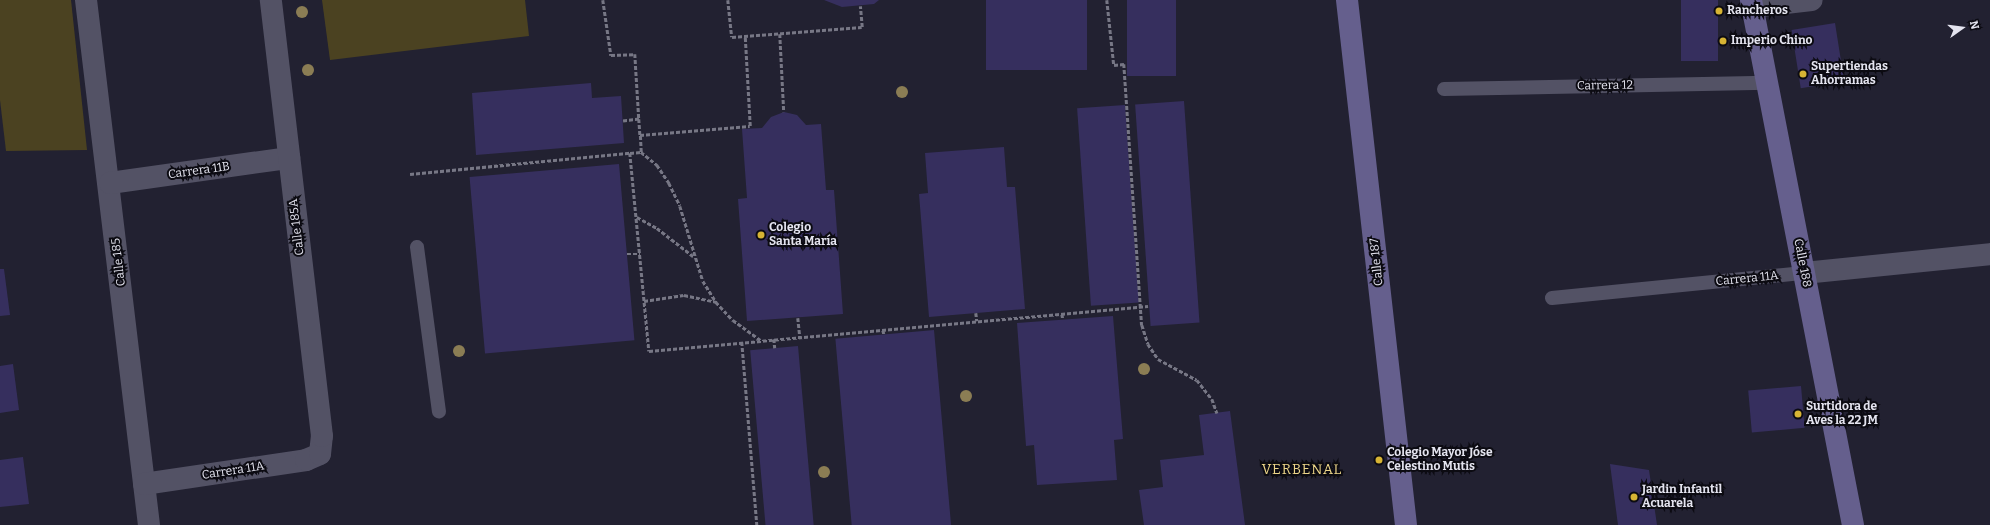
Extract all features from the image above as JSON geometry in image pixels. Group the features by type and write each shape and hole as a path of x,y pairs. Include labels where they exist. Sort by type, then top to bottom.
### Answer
{"street":[{"name":"Calle 185","path":"86,0 110,183 149,525"},
{"name":"Calle 185A","path":"271,0 322,436 320,454"},
{"name":"Calle 187","path":"1347,0 1406,525"},
{"path":"1751,4 1812,0"},
{"name":"Calle 188","path":"1751,4 1853,525"},
{"name":"Carrera 11B","path":"110,183 289,158"},
{"name":"Carrera 11A","path":"1804,273 1990,254"},
{"name":"Carrera 11A","path":"144,484 306,460 320,454"}],"lane":[{"name":"Carrera 12","path":"1444,89 1767,83"},
{"path":"417,247 439,412"},
{"name":"Carrera 11A","path":"1552,298 1804,273"}],"path":[{"path":"604,0 611,55 635,54 641,152"},
{"path":"728,0 732,37 862,28 860,6"},
{"path":"1108,0 1114,65 1124,64 1141,307 1146,338 1158,359 1197,380 1212,399 1217,413"},
{"path":"780,34 784,112"},
{"path":"640,135 750,126 745,36"},
{"path":"623,121 639,119"},
{"path":"410,174 641,152 657,165 669,183 680,206 695,258 704,281 716,302 733,320 762,340"},
{"path":"630,153 649,350 1148,306"},
{"path":"636,217 657,228 695,258"},
{"path":"627,254 640,254"},
{"path":"644,301 684,295 716,302"},
{"path":"976,313 977,322"},
{"path":"1062,314 1063,319"},
{"path":"798,318 800,337"},
{"path":"883,330 884,334"},
{"path":"774,339 775,348"},
{"path":"742,342 757,525"}],"shaded area":[{"path":"0,0 71,0 87,150 6,151 0,100"},
{"path":"322,0 525,0 529,36 330,60"}],"building":[{"path":"824,0 879,0 874,4 842,7"},
{"path":"986,0 1087,0 1087,70 986,70"},
{"path":"1127,0 1176,0 1176,76 1127,76"},
{"path":"1681,0 1718,0 1718,61 1681,61"},
{"path":"1835,23 1844,81 1801,88 1792,30"},
{"path":"591,83 592,98 621,96 624,143 476,155 472,93"},
{"path":"1184,101 1199,322 1151,326 1135,104"},
{"path":"1125,105 1139,303 1091,306 1077,108"},
{"path":"784,112 797,115 806,125 821,124 826,190 834,190 843,314 747,321 738,199 747,198 742,129 762,128 771,117"},
{"path":"1004,147 1007,187 1015,187 1025,309 929,317 919,194 928,193 925,153"},
{"path":"619,164 634,340 485,353 470,177"},
{"path":"0,269 4,269 10,315 0,316"},
{"path":"1113,316 1123,439 1114,440 1117,480 1037,485 1034,445 1026,446 1017,323"},
{"path":"934,330 951,525 852,525 835,339"},
{"path":"798,346 814,525 765,525 750,350"},
{"path":"13,364 19,410 0,413 0,366"},
{"path":"1801,386 1805,428 1752,432 1748,391"},
{"path":"1230,411 1245,525 1144,525 1139,490 1163,487 1160,460 1204,455 1199,415"},
{"path":"23,457 29,504 0,507 0,460"},
{"name":"Jardin Infantil Acuarela","path":"1610,464 1649,470 1657,525 1618,525"}],"place":[{"name":"Rancheros","path":"1719,11"},
{"name":"Imperio Chino","path":"1723,41"},
{"name":"Supertiendas Ahorramas","path":"1803,74"},
{"name":"Colegio Santa María","path":"761,235"},
{"name":"Surtidora de Aves la 22 JM","path":"1798,414"},
{"name":"Colegio Mayor Jóse Celestino Mutis","path":"1379,460"},
{"name":"Jardin Infantil Acuarela","path":"1634,497"}],"district":[{"name":"VERBENAL","path":"1302,470"}]}
